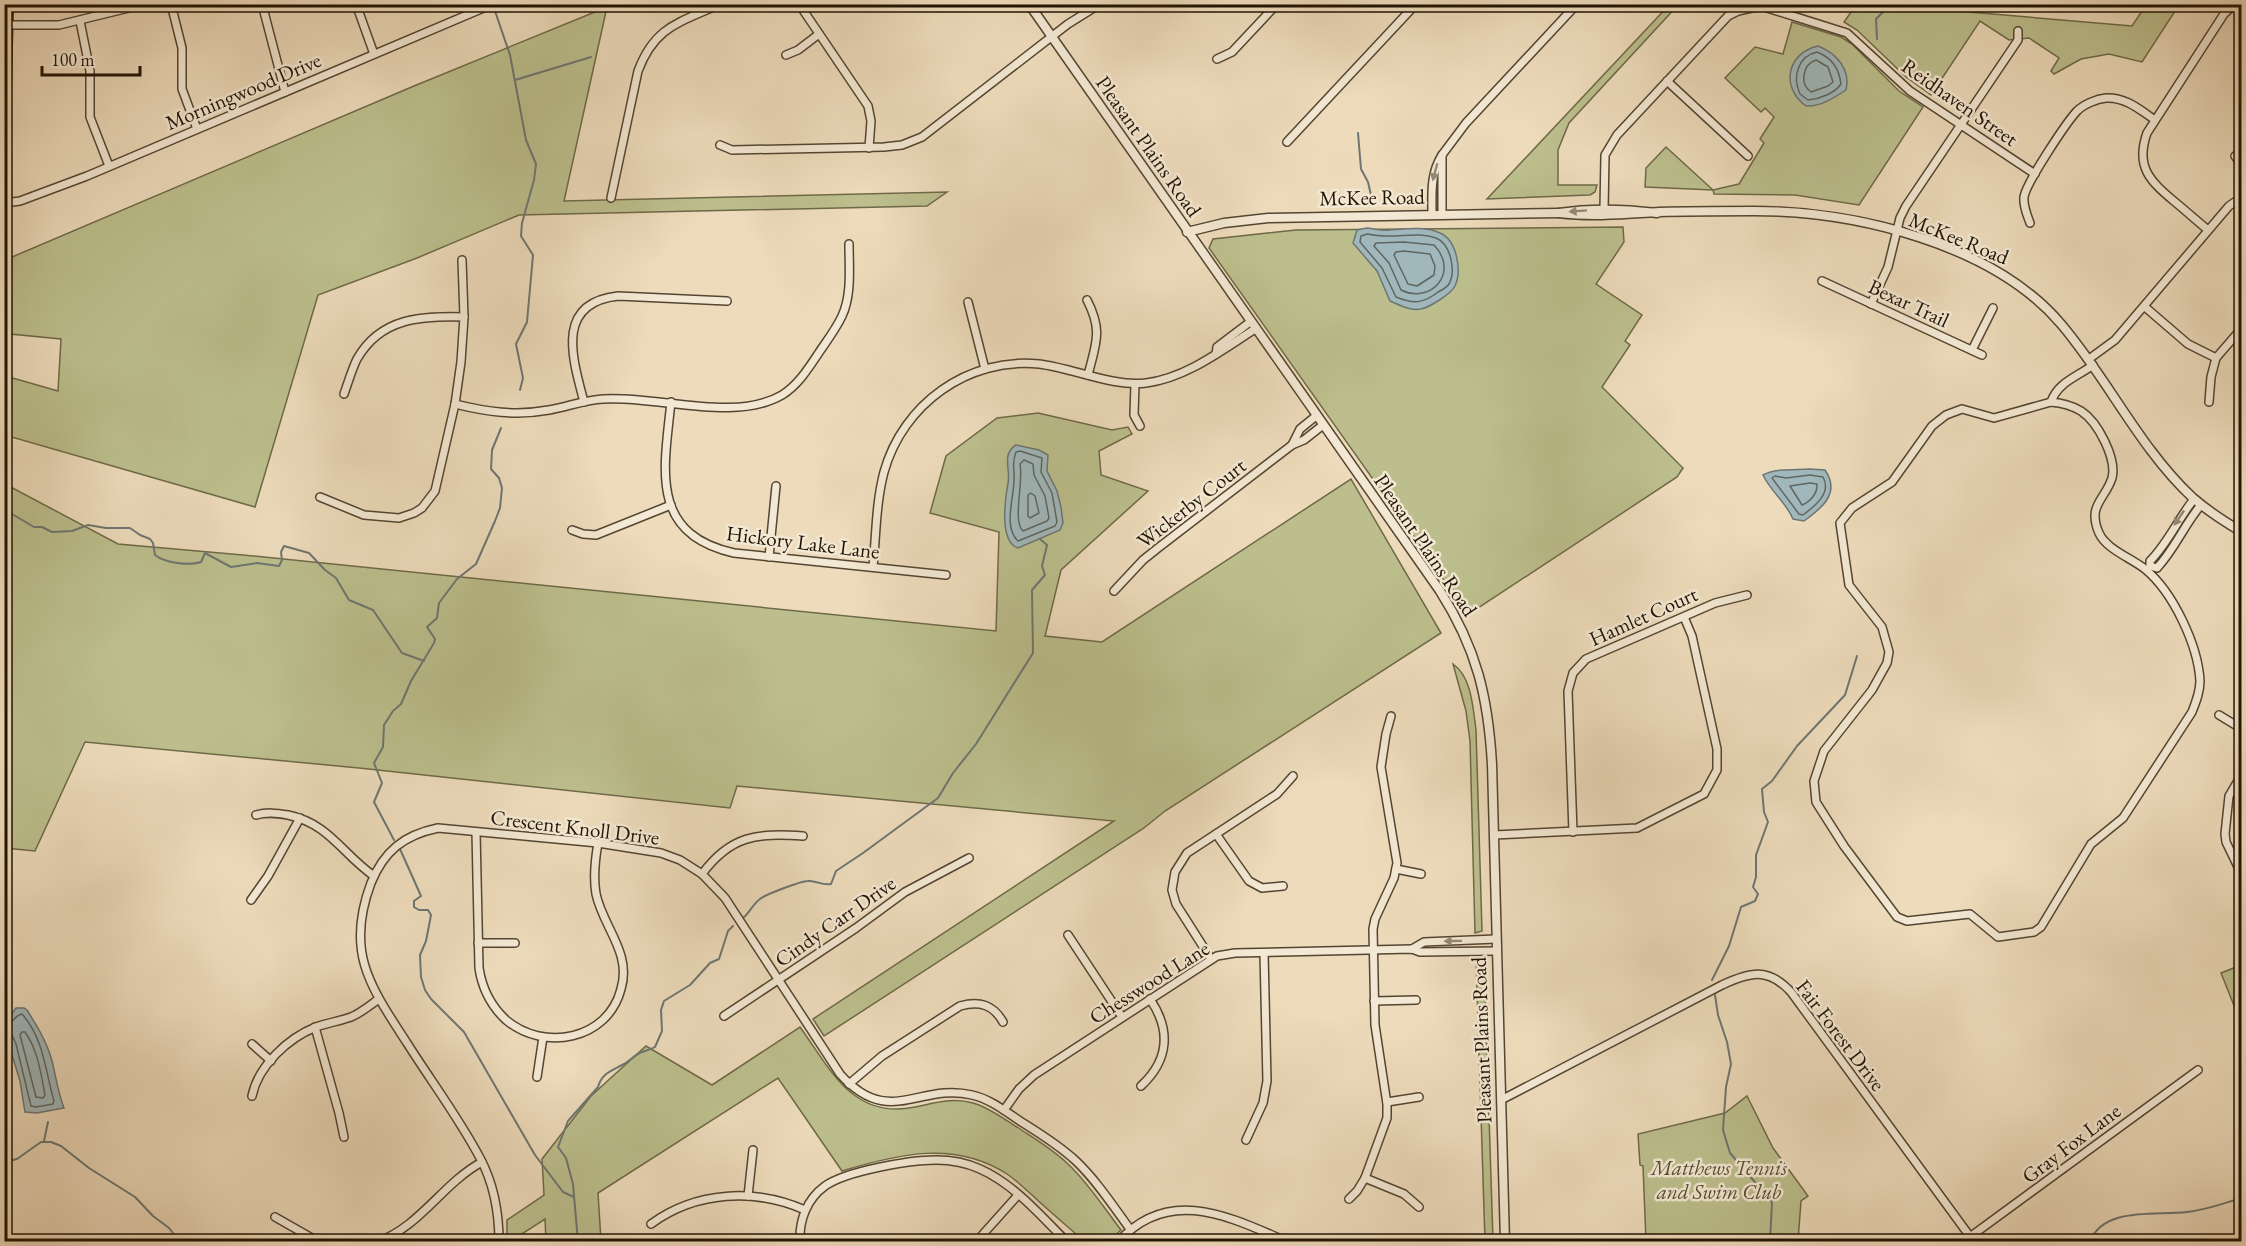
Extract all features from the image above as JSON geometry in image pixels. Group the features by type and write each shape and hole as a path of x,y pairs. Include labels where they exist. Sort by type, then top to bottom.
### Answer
{"main road":[{"path":"4,129 7,4"}],"street":[{"path":"6,25 37,26 80,21 145,4"},
{"path":"171,4 182,48 182,89 197,129"},
{"path":"262,4 285,92"},
{"path":"356,4 374,54"},
{"name":"Morningwood Drive","path":"4,203 20,201 48,192 493,4"},
{"path":"611,198 638,71 644,55 667,28 720,4"},
{"path":"799,4 868,106 871,121 869,148"},
{"name":"Pleasant Plains Road","path":"1029,4 1440,591 1468,644 1482,684 1490,724 1505,1242"},
{"path":"720,145 732,150 869,148 902,145 922,137 1052,37 1100,4"},
{"path":"1217,59 1233,52 1277,4"},
{"path":"1287,142 1416,4"},
{"path":"1432,215 1433,175 1435,166 1442,155 1466,123 1577,4"},
{"path":"2208,230 2154,184 2146,172 2143,145 2155,120 2224,14 2235,4"},
{"name":"Reidhaven Street","path":"1604,210 1604,164 1609,146 1728,16 1738,10 1761,6 1847,33 1910,91 2035,174"},
{"path":"80,21 90,71 90,117 109,166"},
{"path":"1871,304 1888,267 1900,218 1906,206 2018,40 2018,31"},
{"path":"786,55 798,50 819,34"},
{"path":"1668,81 1748,156"},
{"path":"2030,223 2025,211 2024,197 2029,182 2078,109 2104,98 2117,98 2129,102 2155,120"},
{"path":"1442,155 1442,215"},
{"path":"2235,156 2241,166"},
{"path":"2051,402 2055,392 2064,383 2080,375 2115,340 2229,206 2241,197"},
{"name":"McKee Road","path":"1187,232 1224,223 1268,218 1559,213 1604,210 1657,213"},
{"name":"McKee Road","path":"1559,213 1589,215 1778,211 1841,219 1897,231 1924,239 1975,260 2016,282 2057,319 2091,362 2161,462 2194,499 2241,532"},
{"path":"455,404 488,412 513,414 548,410 603,399 671,402 722,408 753,407 791,388 807,370 842,316 849,284 849,244"},
{"path":"320,497 347,509 373,516 399,518 422,508 435,491 455,404 462,352 464,317 462,260"},
{"name":"Bexar Trail","path":"1822,281 1982,355"},
{"path":"584,402 571,342 578,319 593,303 604,298 618,296 727,301"},
{"path":"1087,300 1094,314 1098,331 1088,375"},
{"path":"968,302 985,369"},
{"path":"2145,307 2188,344 2216,358"},
{"path":"1972,350 1993,308"},
{"path":"344,394 357,359 370,342 387,328 407,319 432,316 464,317"},
{"path":"873,567 883,475 899,436 914,415 935,394 960,378 985,369 1019,363 1038,364 1135,384 1149,383 1176,375 1216,354 1217,347 1252,325"},
{"path":"2209,402 2211,377 2216,358 2241,328"},
{"path":"1135,384 1134,415 1140,426"},
{"name":"Hickory Lake Lane","path":"671,402 664,470 667,493 670,505 682,525 703,542 717,549 734,553 946,575"},
{"path":"2051,402 2065,404 2084,413 2101,434 2113,461 2112,479 2098,502 2095,513 2098,532 2104,542 2148,568 2167,592 2186,630 2198,664 2200,683 2198,696 2192,712 2123,819 2091,844 2041,927 2034,932 1998,937 1970,915 1907,921 1897,917 1844,846 1816,802 1814,781 1824,751 1872,690 1887,663 1889,652 1882,627 1849,585 1840,522 1852,508 1892,482 1932,426 1947,415 1962,409 1994,418 2051,402"},
{"name":"Wickerby Court","path":"1292,444 1300,429 1316,416"},
{"name":"Wickerby Court","path":"1114,591 1157,549 1292,444 1304,440 1323,425"},
{"path":"769,556 776,486"},
{"path":"2148,568 2150,561 2160,551 2182,512 2194,499"},
{"path":"572,530 596,535 670,505"},
{"path":"2148,568 2157,568 2175,544 2190,518 2202,505"},
{"path":"2167,538 2175,544"},
{"name":"Hamlet Court","path":"1573,832 1568,691 1573,674 1586,659 1715,603 1747,595"},
{"path":"1494,835 1630,829 1646,825 1704,794 1714,778 1718,763 1717,749 1692,636 1684,616"},
{"path":"2219,715 2241,729"},
{"path":"1349,1199 1365,1178 1386,1123 1386,1102 1376,1041 1372,949 1373,925 1396,869 1381,767 1381,757 1391,716"},
{"path":"2241,774 2229,796 2225,834 2226,842 2241,874"},
{"path":"1211,959 1179,909 1172,890 1175,872 1184,856 1277,794 1293,776"},
{"path":"256,815 273,813 300,818 316,825 332,836 361,867 374,876"},
{"path":"251,900 268,876 300,818"},
{"name":"Crescent Knoll Drive","path":"499,1242 495,1196 482,1162 379,999 367,974 360,942 364,904 374,876 393,848 415,834 438,828 598,843 661,853 680,860 702,874 725,898 849,1084 863,1094 880,1101 907,1102 938,1094 956,1093 980,1097 1004,1110 1074,1159 1092,1178 1130,1229"},
{"path":"476,832 480,977 491,1002 513,1025 543,1037 569,1037 590,1029 608,1015 621,989 624,975 622,958 597,895 595,870 598,843"},
{"path":"1216,834 1249,881 1262,888 1283,886"},
{"path":"702,874 718,855 738,841 757,835 803,836"},
{"name":"Cindy Carr Drive","path":"723,1016 856,928 905,892 969,858"},
{"path":"1396,869 1421,874"},
{"path":"1068,934 1122,1017"},
{"name":"Chesswood Lane","path":"1412,949 1424,942 1496,939"},
{"path":"478,943 515,943"},
{"name":"Chesswood Lane","path":"1004,1110 1028,1080 1211,959 1225,954 1372,949 1412,949 1420,952 1496,951"},
{"path":"1246,1140 1263,1103 1267,1081 1264,953"},
{"name":"Fair Forest Drive","path":"1501,1100 1722,985 1748,974 1763,974 1776,979 1791,992 1972,1239"},
{"path":"252,1096 254,1085 271,1061 296,1038 315,1028 350,1017 379,999"},
{"path":"1141,1086 1157,1069 1163,1052 1162,1025 1159,1013 1150,999"},
{"path":"1374,1001 1416,1000"},
{"path":"849,1084 882,1056 960,1006 975,1003 988,1006 998,1013 1003,1022"},
{"path":"315,1028 344,1137"},
{"path":"537,1077 543,1037"},
{"path":"252,1044 271,1061"},
{"name":"Gray Fox Lane","path":"1963,1242 1972,1239 2198,1070"},
{"path":"1386,1102 1419,1097"},
{"path":"748,1196 753,1150"},
{"path":"800,1242 801,1223 805,1210 815,1196 832,1182 883,1168 927,1160 950,1161 980,1168 1018,1195 1067,1242"},
{"path":"378,1242 402,1230 459,1177 482,1162"},
{"path":"1365,1178 1404,1194 1419,1207"},
{"path":"976,1242 1018,1195"},
{"path":"651,1224 668,1213 700,1201 726,1196 748,1196 782,1201 805,1210"},
{"path":"1118,1242 1130,1229 1152,1217 1169,1211 1199,1210 1227,1216 1288,1242"},
{"path":"275,1217 319,1241"}],"green space":[{"path":"1670,4 1678,5 1569,123 1558,150 1558,185 1597,185 1595,192 1590,195 1487,199"},
{"path":"1936,4 1957,11 2132,26 2146,5 2179,5 2142,62 2109,54 2081,59 2054,74 2051,71 2059,58 2029,38 2009,40 1980,21 1931,95 1906,77 1857,30 1844,22 1856,5"},
{"path":"607,7 564,201 947,192 927,206 519,215 417,258 318,295 255,507 8,436 9,377 58,391 61,339 10,334 12,257 414,86"},
{"path":"1792,22 1841,37 1852,44 1899,91 1923,107 1859,205 1795,195 1714,194 1713,190 1739,184 1764,143 1760,139 1774,117 1765,108 1761,112 1725,78 1755,47 1783,54"},
{"path":"1666,147 1713,190 1645,187 1646,168"},
{"path":"1623,227 1624,242 1596,284 1642,315 1625,341 1630,345 1602,387 1683,468 1677,477 1466,616 1436,568 1209,248 1213,239 1296,230"},
{"path":"1038,413 1112,430 1128,427 1132,434 1099,451 1101,475 1148,491 1061,570 1045,636 1102,642 1351,479 1441,633 1165,811 1144,828 824,1036 813,1019 1114,821 737,786 730,808 359,768 85,742 35,851 5,848 7,485 118,544 996,631 999,532 930,513 946,456 997,418"},
{"path":"1453,664 1468,685 1476,730 1482,931 1475,933 1470,741 1466,711"},
{"path":"1476,958 1484,960 1493,1241 1485,1241"},
{"path":"2242,965 2241,1023 2221,973"},
{"path":"800,1027 846,1088 860,1099 875,1106 894,1109 944,1101 966,1101 990,1110 1057,1154 1090,1188 1121,1230 1109,1241 1084,1241 1010,1176 987,1163 967,1157 926,1153 884,1160 842,1171 778,1078 598,1193 601,1241 546,1241 545,1219 511,1241 507,1241 507,1220 544,1195 542,1159 591,1096 646,1046 712,1085"},
{"name":"Matthews Tennis and Swim Club","path":"1747,1096 1773,1148 1808,1196 1801,1201 1798,1241 1646,1241 1643,1166 1640,1165 1638,1134 1725,1113"}],"water":[{"path":"1818,46 1831,53 1841,63 1846,75 1846,90 1822,103 1806,106 1793,90 1790,81 1791,72 1799,56"},
{"path":"1367,228 1422,229 1440,233 1446,237 1454,249 1458,264 1455,286 1440,300 1421,309 1409,308 1390,301 1377,271 1353,243 1357,230"},
{"path":"1016,445 1039,450 1048,455 1047,471 1057,491 1063,523 1060,530 1018,548 1008,538 1005,519 1009,478 1008,458 1011,449"},
{"path":"1780,470 1825,470 1831,486 1830,493 1823,505 1804,521 1793,519 1763,475"},
{"path":"16,1008 27,1010 45,1041 64,1108 37,1113 25,1112 20,1081 5,1032 5,1023"}],"waterway":[{"path":"1877,39 1876,19 1891,4"},
{"path":"495,11 510,55 526,140 536,164 521,236 533,255 527,322 516,344 523,378 520,390"},
{"path":"515,80 591,57"},
{"path":"1358,133 1361,169 1368,182 1371,195"},
{"path":"394,840 374,802 382,783 374,763 383,747 384,725 393,711 401,704 411,681 434,643 435,639 427,627 437,618 439,603 457,579 476,564 500,508 502,488 499,478 491,469 492,450 501,428"},
{"path":"7,514 12,514 34,527 42,527 52,532 72,531 88,525 130,528 150,539 155,555 159,558 177,563 201,562 205,553 231,567 257,563 279,566 284,546 309,553 336,578 349,600 373,610 402,653 424,661"},
{"path":"744,917 760,899 783,888 808,881 831,884 836,871 938,798 953,773 976,744 1033,653 1032,590 1045,575 1042,566 1047,545 1040,539"},
{"path":"1712,980 1729,946 1741,907 1755,901 1758,894 1753,887 1756,877 1756,855 1768,822 1764,812 1762,789 1772,781 1797,746 1845,695 1857,656"},
{"path":"400,849 421,896 414,901 414,907 419,910 428,910 431,915 426,941 420,955 421,977 425,990 464,1032 535,1155 563,1192 574,1197"},
{"path":"578,1242 573,1184 566,1158 558,1147 568,1121 598,1087 604,1075 625,1064 639,1053 655,1047 662,1031 661,1010 664,1001 690,985 710,963 719,959 728,931 733,926"},
{"path":"1715,995 1731,1064 1726,1087 1723,1130 1730,1153 1772,1202 1770,1242"},
{"path":"44,1141 48,1122"},
{"path":"4,1148 13,1160 41,1142 51,1142 61,1146 89,1168 135,1197 153,1216 169,1228 180,1242"},
{"path":"2090,1242 2106,1223 2118,1218 2194,1211 2242,1198"}]}
